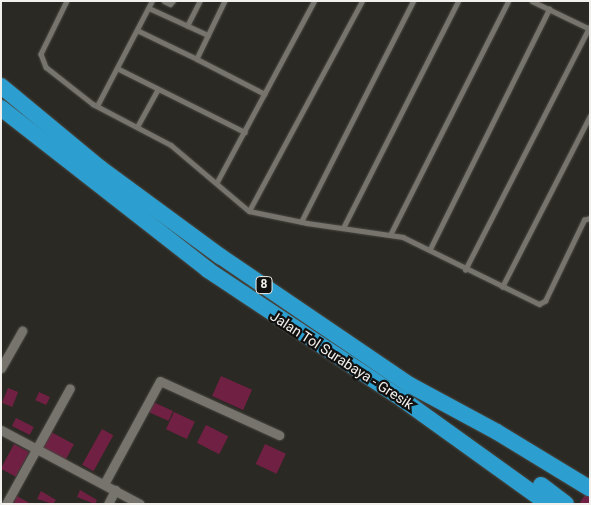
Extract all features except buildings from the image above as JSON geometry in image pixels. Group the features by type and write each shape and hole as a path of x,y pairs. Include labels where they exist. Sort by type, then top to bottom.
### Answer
{"highway":[{"name":"Jalan Tol Surabaya - Gresik","path":"1,86 100,168 220,256 410,385 497,432 589,488"},
{"name":"Jalan Tol Surabaya - Gresik","path":"1,108 66,161 208,270 402,399 548,504"},
{"name":"Jalan Tol Surabaya - Gresik","path":"410,385 447,418 566,504"}],"street":[{"path":"1,368 22,331"},
{"path":"104,484 160,381 279,435"},
{"path":"6,504 70,388"},
{"path":"1,430 140,504"},
{"path":"108,504 115,490"}],"lane":[{"path":"67,1 41,54 42,61 96,106 171,145 249,211 301,222 403,237 465,270 536,303 545,301 584,220 589,217"},
{"path":"96,106 152,1"},
{"path":"164,1 170,4 173,1"},
{"path":"187,26 200,1"},
{"path":"197,59 225,1"},
{"path":"217,182 314,1"},
{"path":"249,211 362,1"},
{"path":"301,222 413,1"},
{"path":"343,228 458,1"},
{"path":"390,235 508,1"},
{"path":"465,270 589,29 532,1"},
{"path":"149,8 208,35"},
{"path":"430,250 549,9"},
{"path":"137,30 265,94"},
{"path":"117,68 244,132"},
{"path":"137,127 158,89"},
{"path":"502,287 590,116"}]}
